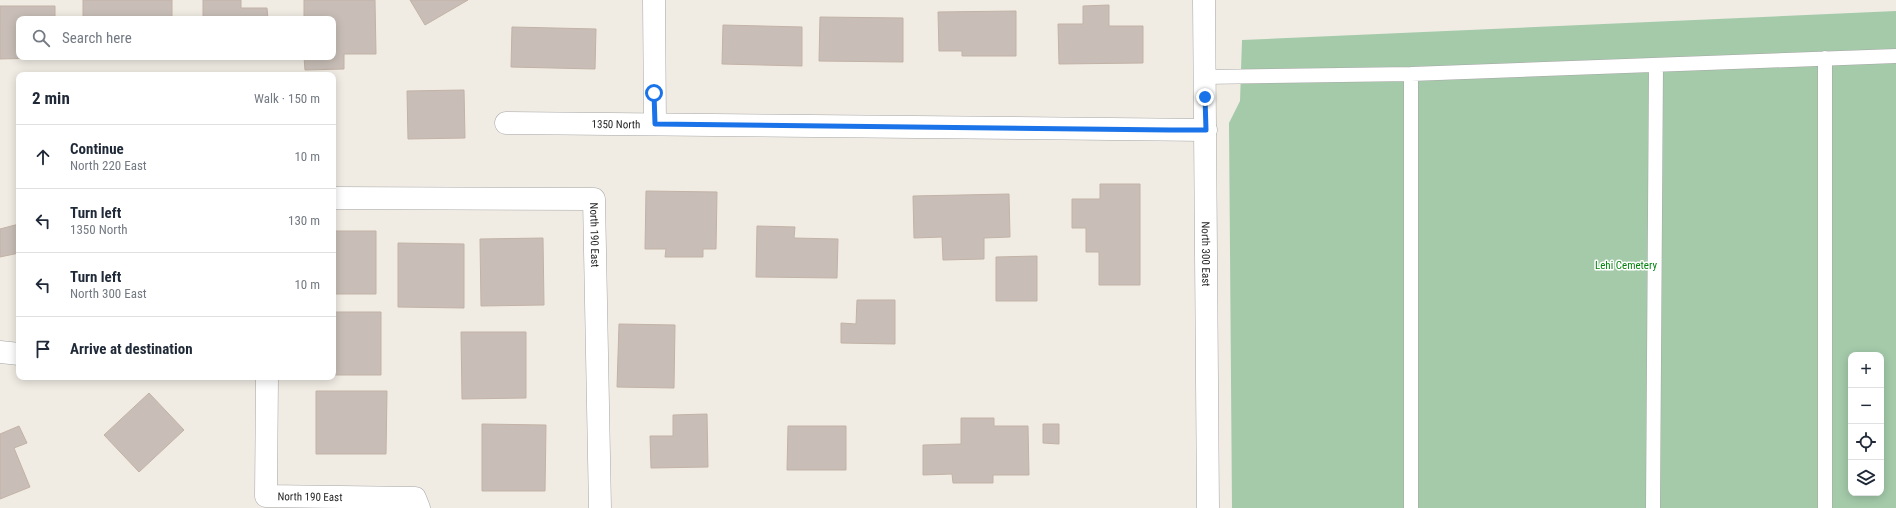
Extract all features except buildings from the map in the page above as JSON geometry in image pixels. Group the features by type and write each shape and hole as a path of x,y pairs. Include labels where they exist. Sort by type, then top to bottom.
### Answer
{"street":[{"path":"654,0 655,124"},
{"name":"North 300 East","path":"1204,0 1208,508"},
{"name":"1350 North","path":"506,124 655,124 1206,130"},
{"name":"North 190 East","path":"336,198 594,199 600,508"},
{"path":"0,352 16,354"},
{"name":"North 190 East","path":"267,380 266,496 415,498 419,508"}],"lane":[{"path":"1204,77 1411,74 1896,56"},
{"path":"1825,58 1825,508"},
{"path":"1653,508 1656,66"},
{"path":"1411,74 1411,508"}],"green space":[{"name":"Lehi Cemetery","path":"1896,11 1896,508 1232,508 1229,123 1240,101 1242,40"}],"route":[{"path":"654,93 655,124 1170,130 1206,130 1205,97"}]}
